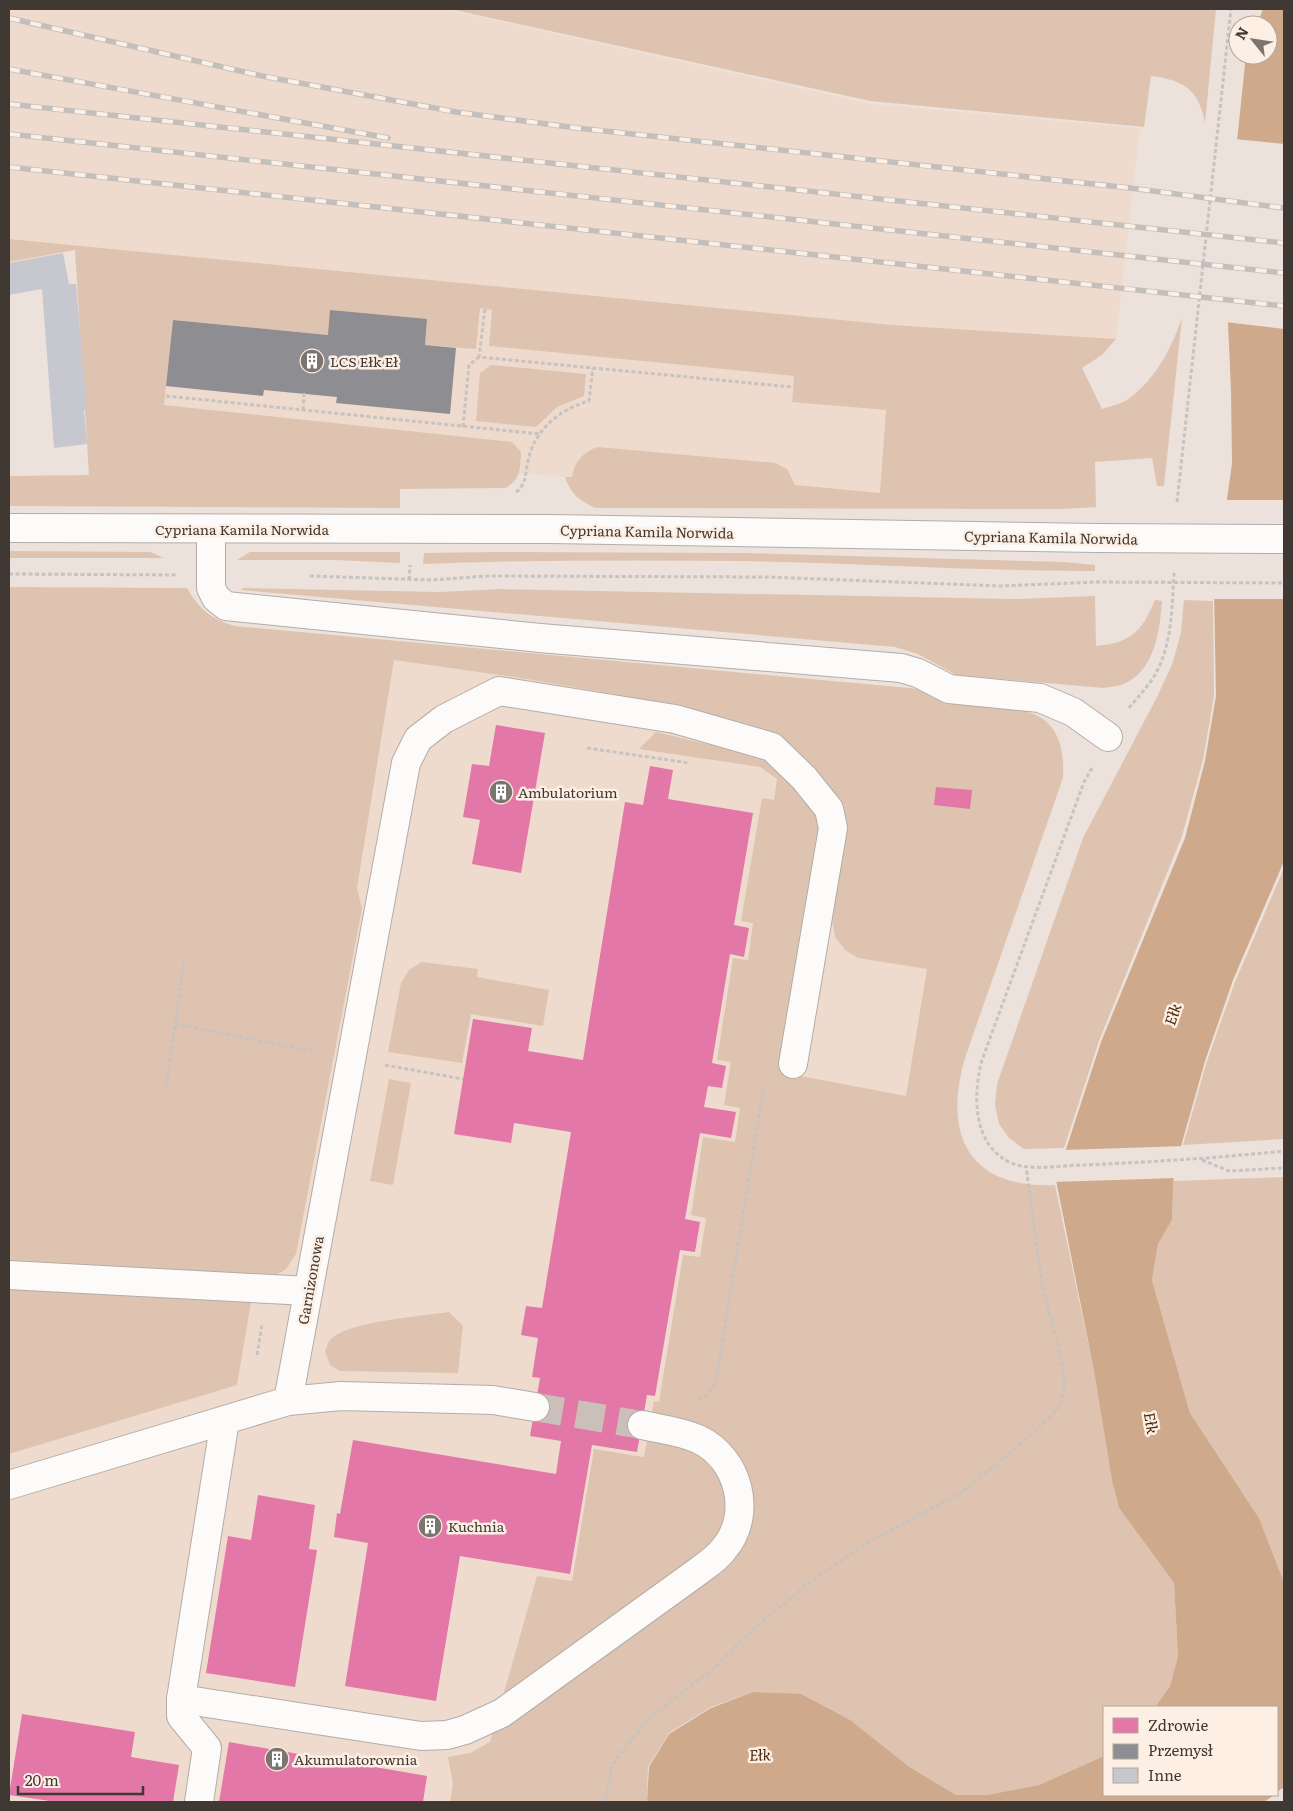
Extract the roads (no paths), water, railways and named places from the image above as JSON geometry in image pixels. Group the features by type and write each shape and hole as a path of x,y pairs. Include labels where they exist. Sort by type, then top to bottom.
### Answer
{"street":[{"name":"Cypriana Kamila Norwida","path":"9,528 570,529 1097,538 1284,539"},
{"path":"211,529 211,588 216,598 226,606 540,638 900,668 918,673 949,689 1040,698 1073,712 1108,737"},
{"name":"Garnizonowa","path":"288,1401 406,763 418,739 444,719 499,691 675,719 772,747 804,778 828,809 833,828 792,1064"},
{"path":"9,1275 308,1291"},
{"path":"9,1485 288,1401 341,1396 493,1400 535,1407"},
{"path":"199,1802 207,1748 181,1716 181,1699 225,1420"},
{"path":"181,1699 421,1736 447,1735 473,1727 502,1713 700,1570 724,1550 734,1531 739,1510 740,1494 731,1470 712,1449 698,1440 642,1425"}],"water":[{"name":"Ełk","path":"1263,9 1284,9 1284,861 1233,980 1205,1061 1174,1171 1172,1220 1158,1244 1152,1280 1190,1413 1259,1518 1284,1582 1284,1787 1278,1791 1278,1706 1156,1706 1170,1686 1178,1656 1174,1583 1119,1508 1112,1481 1094,1371 1056,1180 1101,1042 1185,838 1205,761 1216,696 1214,589 1232,464 1228,324 1232,189 1245,65 1278,65 1278,15 1261,15"},
{"name":"Ełk","path":"753,1692 801,1694 850,1720 908,1766 956,1795 987,1795 1039,1785 1103,1756 1103,1796 1273,1796 1264,1802 647,1802 649,1767 669,1734 711,1708"}],"tunnel":[{"path":"535,1407 642,1425"}],"railway":[{"path":"9,18 262,76 456,112 577,128 1130,188 1284,208"},
{"path":"9,69 388,138"},
{"path":"9,104 1284,243"},
{"path":"9,134 1284,273"},
{"path":"9,167 1284,306"}],"place":[{"name":"LCS Ełk Eł","path":"312,361"},
{"name":"Ambulatorium","path":"501,792"},
{"name":"Kuchnia","path":"430,1526"},
{"name":"Akumulatorownia","path":"277,1759"}]}
